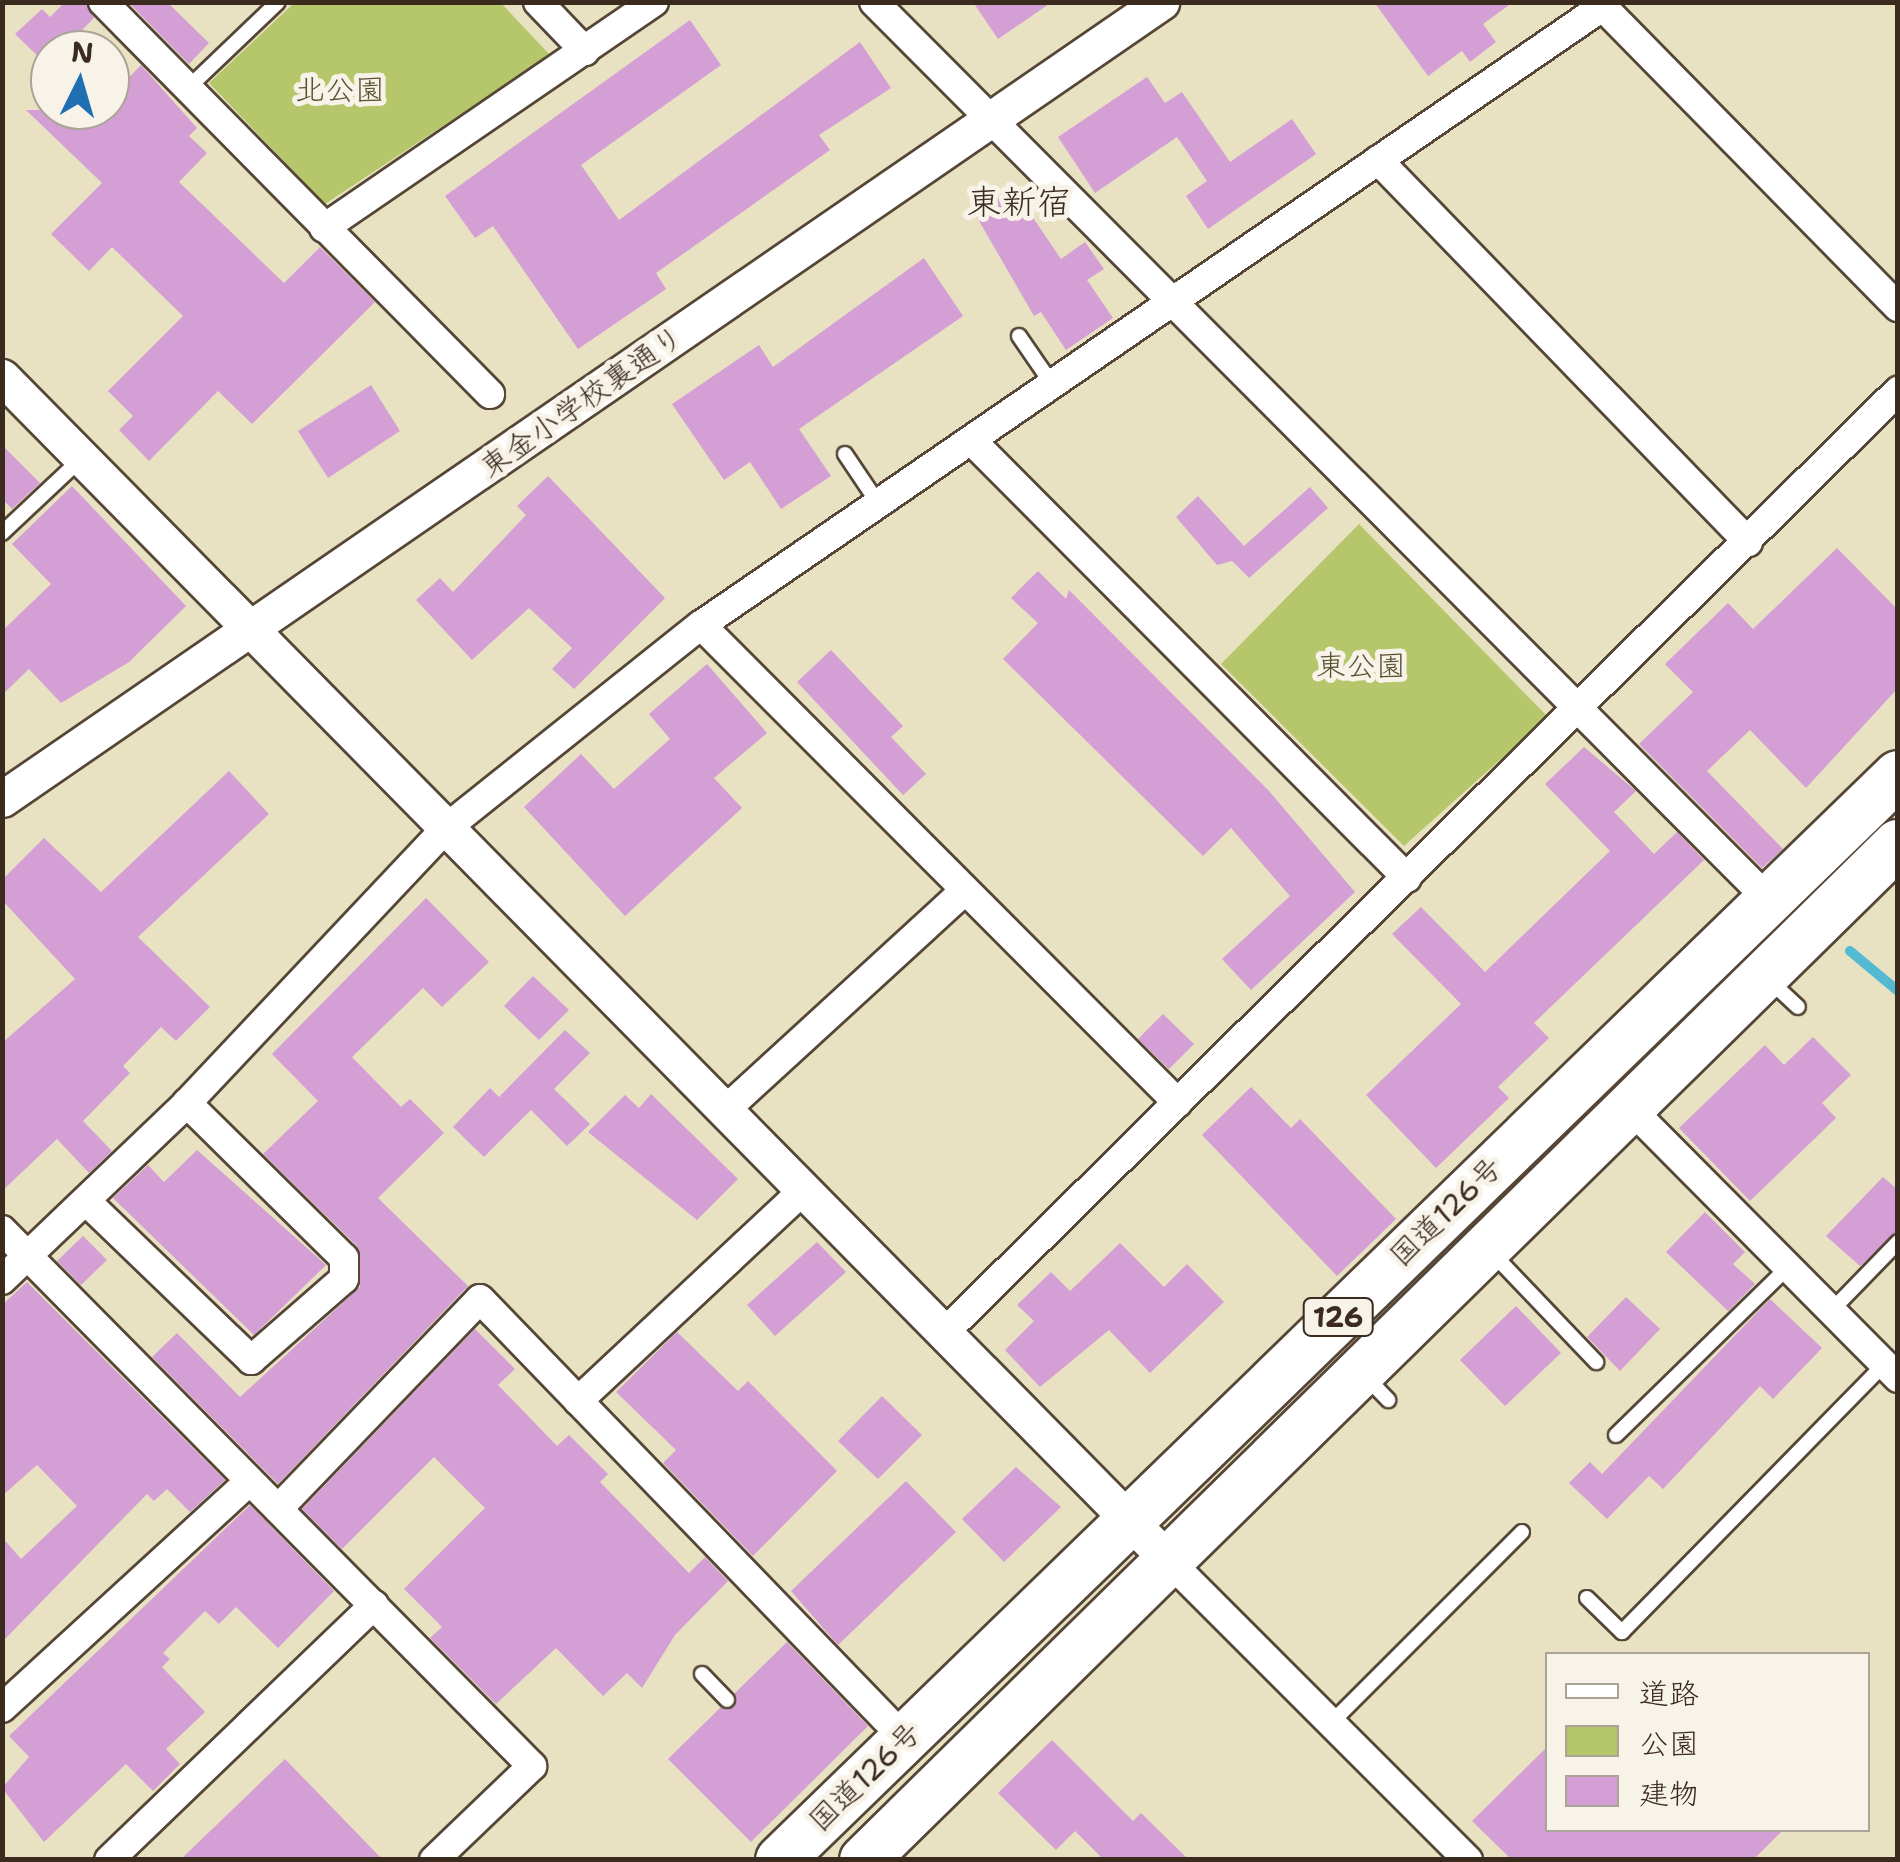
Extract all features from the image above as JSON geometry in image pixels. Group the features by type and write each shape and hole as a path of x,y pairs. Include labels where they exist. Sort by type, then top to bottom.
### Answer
{"highway":[{"name":"国道126号","path":"780,1860 827,1802 905,1738 1898,776"},
{"name":"国道126号","path":"864,1860 1168,1561 1374,1385 1485,1246 1898,844"}],"street":[{"path":"103,2 490,394"},
{"path":"538,2 586,51"},
{"path":"324,228 654,2"},
{"path":"874,2 988,124 1770,900"},
{"name":"東金小学校裏通り","path":"2,798 252,633 1161,2"},
{"path":"2,1280 187,1103 444,830 701,625 1600,5 1898,307"},
{"path":"1378,160 1748,542"},
{"path":"2,377 1127,1522 1468,1860"},
{"path":"942,1334 1579,710 1898,391"},
{"path":"970,440 1407,878"},
{"path":"701,625 1178,1103"},
{"path":"723,1112 965,890"},
{"path":"87,1202 252,1360 344,1279 344,1258 187,1103"},
{"path":"1627,1105 1891,1371"},
{"path":"578,1401 801,1192"},
{"path":"2,1230 532,1766 434,1860"},
{"path":"278,1509 480,1300 905,1738"},
{"path":"2,1708 250,1481"},
{"path":"109,1860 374,1605"}],"lane":[{"path":"188,88 278,2"},
{"path":"1019,336 1052,384"},
{"path":"845,454 878,503"},
{"path":"2,533 82,458"},
{"path":"1762,974 1798,1007"},
{"path":"1832,1312 1898,1242"},
{"path":"1485,1246 1596,1362"},
{"path":"1616,1435 1788,1267"},
{"path":"1587,1598 1622,1632 1891,1371"},
{"path":"1332,1723 1522,1532"},
{"path":"702,1674 727,1700"}],"green space":[{"name":"北公園","path":"294,3 501,3 550,55 325,204 209,83"},
{"name":"東公園","path":"1359,524 1548,717 1404,846 1221,664"}],"building":[{"path":"65,2 86,2 94,18 82,30 30,30 30,49 15,34 42,9 50,17"},
{"path":"128,2 167,2 209,43 189,64"},
{"path":"973,2 1052,2 998,39"},
{"path":"1374,2 1513,2 1483,24 1496,42 1470,62 1462,51 1428,76"},
{"path":"690,20 721,65 581,165 619,220 860,42 891,88 819,135 830,150 656,273 666,289 578,349 493,226 475,238 445,196"},
{"path":"141,65 197,128 189,136 207,153 179,182 284,283 320,247 375,302 252,424 218,391 149,461 119,430 133,416 108,391 183,316 112,247 89,271 51,234 102,183 47,130 130,130 130,76"},
{"path":"1147,77 1165,103 1182,92 1230,162 1292,119 1316,154 1208,229 1186,196 1207,181 1177,137 1095,193 1058,137"},
{"path":"1013,188 1061,259 1085,242 1104,269 1087,280 1113,318 1066,350 1041,312 1034,316 975,214"},
{"path":"924,258 963,316 799,429 831,476 781,509 750,462 724,480 672,404 759,345 773,367"},
{"path":"371,385 400,431 328,478 298,431"},
{"path":"2,445 40,483 12,509 2,499"},
{"path":"548,476 665,598 574,689 552,669 572,648 529,608 472,660 416,600 440,578 453,592 526,515 517,506"},
{"path":"72,486 186,606 129,662 61,703 29,669 2,695 2,631 51,584 12,544"},
{"path":"1310,487 1328,508 1249,578 1232,561 1217,565 1176,517 1198,496 1244,546"},
{"path":"1837,548 1898,610 1898,688 1806,788 1750,730 1707,771 1783,849 1762,868 1639,744 1693,692 1665,664 1728,603 1753,629"},
{"path":"1038,571 1066,599 1069,590 1269,791 1355,892 1251,990 1222,959 1290,896 1231,828 1203,856 1003,659 1038,623 1011,598"},
{"path":"831,650 903,726 891,737 926,774 903,795 797,682"},
{"path":"707,664 767,733 714,778 742,808 625,916 524,807 581,754 614,789 670,739 649,714"},
{"path":"1584,747 1636,791 1614,812 1654,854 1677,832 1704,860 1534,1023 1549,1038 1498,1087 1509,1098 1436,1168 1366,1095 1461,1004 1392,934 1421,907 1485,972 1610,851 1545,784"},
{"path":"229,771 269,814 138,937 210,1007 176,1041 161,1027 123,1066 130,1073 83,1121 112,1151 89,1173 57,1139 2,1191 2,1043 75,979 2,900 2,880 44,838 101,892"},
{"path":"426,898 489,962 442,1007 423,988 352,1057 401,1107 410,1099 444,1133 378,1198 468,1286 278,1484 152,1357 177,1333 240,1397 360,1287 357,1246 263,1154 318,1101 272,1054"},
{"path":"533,976 569,1010 539,1040 504,1006"},
{"path":"1163,1014 1194,1044 1169,1069 1138,1039"},
{"path":"565,1030 590,1053 554,1089 590,1124 567,1146 531,1110 484,1157 453,1127 490,1088 499,1097"},
{"path":"1813,1037 1851,1075 1822,1103 1836,1118 1750,1201 1679,1128 1765,1045 1784,1065"},
{"path":"1251,1087 1291,1128 1300,1119 1396,1219 1337,1276 1202,1135"},
{"path":"651,1094 738,1179 697,1220 588,1132 625,1095 639,1108"},
{"path":"197,1150 326,1265 254,1335 113,1198 148,1165 164,1182"},
{"path":"1883,1177 1898,1190 1898,1232 1860,1266 1826,1236"},
{"path":"1705,1212 1745,1252 1733,1264 1755,1284 1728,1311 1666,1252"},
{"path":"83,1236 107,1260 81,1285 57,1261"},
{"path":"817,1242 846,1272 775,1336 747,1305"},
{"path":"1120,1243 1164,1287 1187,1264 1224,1302 1150,1373 1109,1330 1040,1387 1005,1350 1034,1321 1017,1305 1051,1272 1070,1291"},
{"path":"27,1282 225,1480 190,1512 167,1489 154,1501 147,1494 2,1642 2,1537 21,1559 77,1506 37,1465 2,1496 2,1305"},
{"path":"1626,1297 1660,1329 1620,1371 1587,1337"},
{"path":"1770,1299 1822,1348 1773,1399 1760,1386 1663,1489 1649,1476 1607,1519 1569,1483 1590,1462 1602,1474"},
{"path":"1516,1306 1561,1353 1505,1406 1460,1360"},
{"path":"475,1329 515,1369 498,1385 557,1446 569,1435 608,1474 600,1482 689,1573 705,1557 728,1581 675,1635 642,1688 627,1673 603,1696 556,1648 496,1704 430,1638 442,1627 404,1589 485,1508 434,1457 342,1549 302,1509"},
{"path":"677,1332 738,1391 748,1381 837,1471 753,1556 663,1463 676,1450 616,1392"},
{"path":"882,1396 922,1435 878,1479 838,1441"},
{"path":"1016,1467 1061,1507 1004,1562 962,1519"},
{"path":"906,1481 956,1532 838,1645 791,1591"},
{"path":"250,1505 334,1591 278,1648 236,1607 219,1624 205,1611 163,1653 170,1659 162,1667 205,1712 166,1749 180,1764 153,1791 126,1764 44,1842 2,1788 29,1757 9,1736"},
{"path":"787,1642 868,1726 751,1842 668,1759 720,1708 735,1707 735,1693"},
{"path":"1052,1740 1133,1821 1141,1813 1189,1860 1104,1860 1075,1831 1056,1850 998,1793"},
{"path":"1545,1749 1545,1832 1781,1832 1753,1860 1512,1860 1472,1821"},
{"path":"285,1759 383,1860 180,1860"}],"waterway":[{"path":"1850,951 1898,991"}],"district":[{"name":"東新宿","path":"1019,202"}]}
